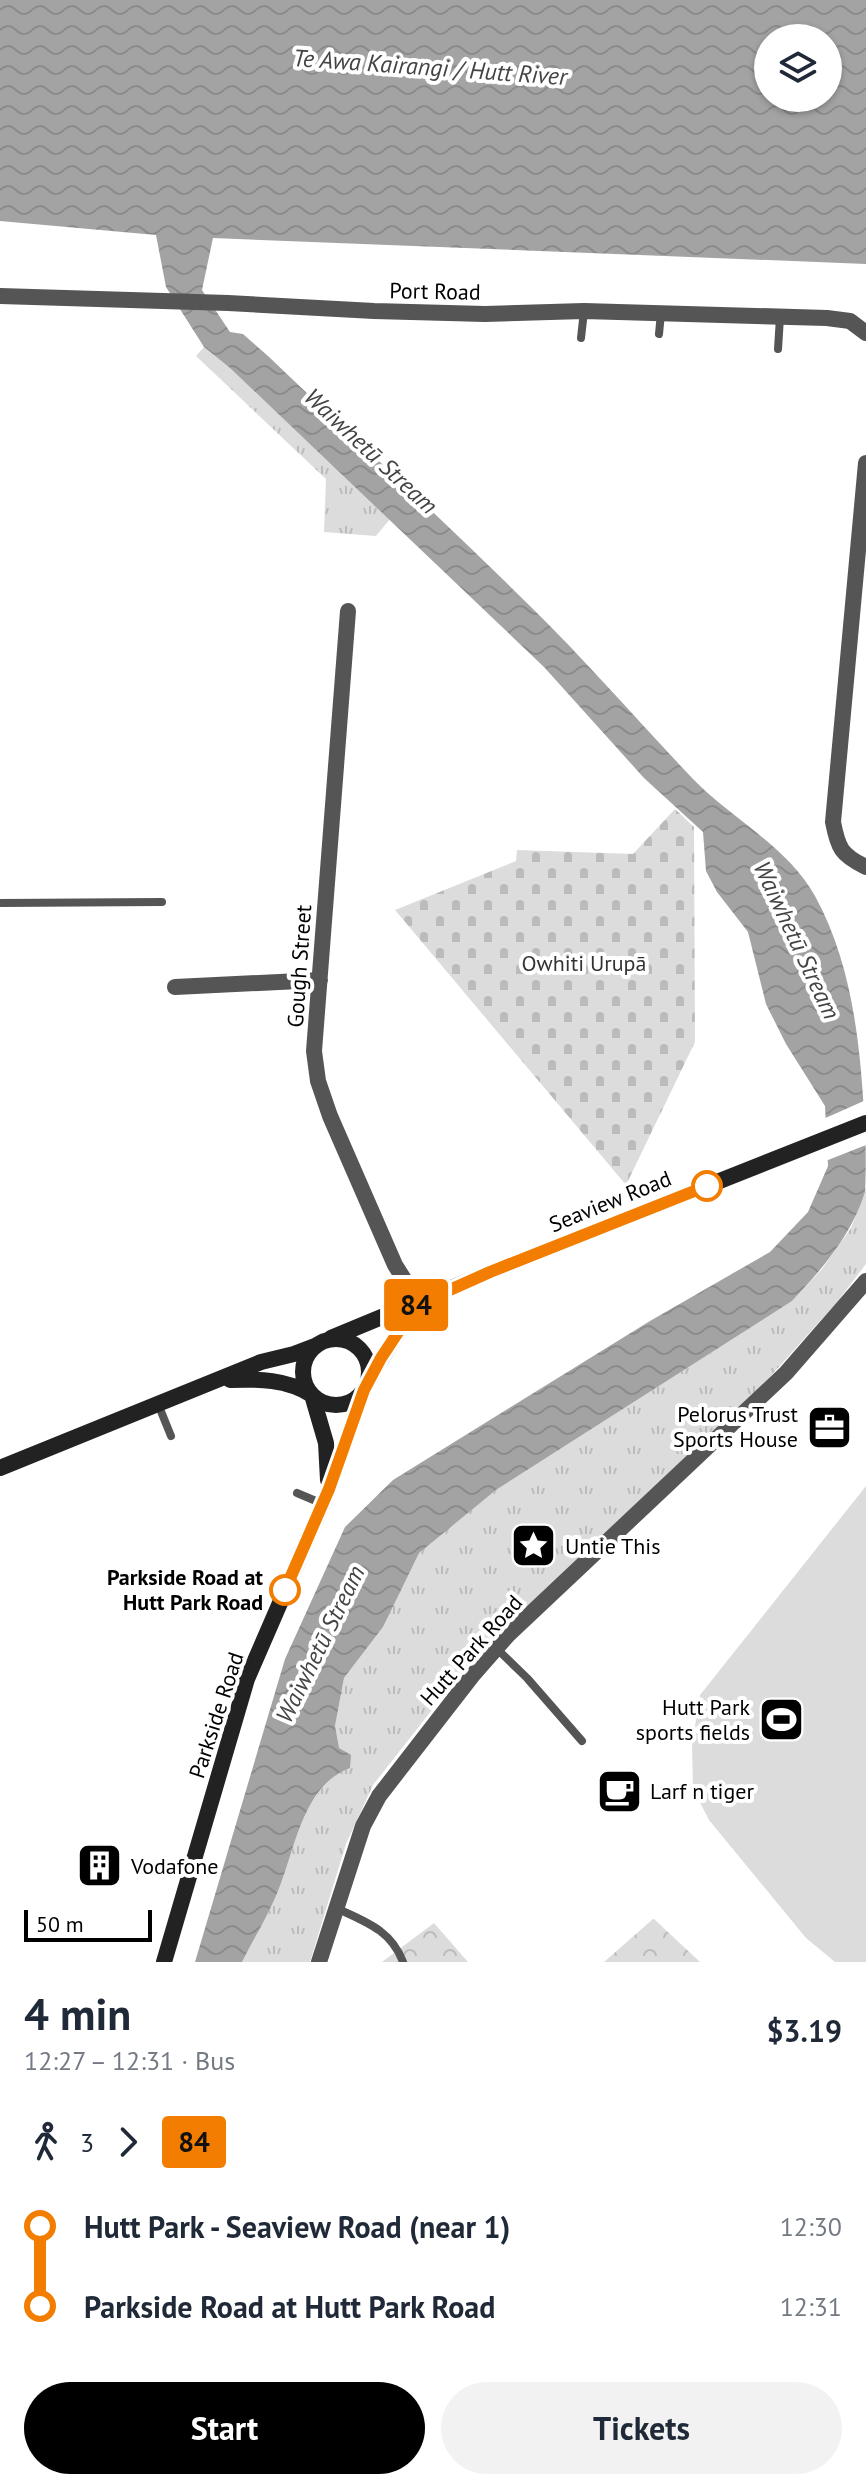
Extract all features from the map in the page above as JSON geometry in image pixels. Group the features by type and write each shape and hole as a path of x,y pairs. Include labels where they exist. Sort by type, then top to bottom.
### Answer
{"main road":[{"name":"Seaview Road","path":"331,1338 866,1123"},
{"path":"220,1380 276,1382 302,1389 326,1404 347,1403 357,1398 366,1386 418,1304"},
{"path":"0,1468 261,1362 294,1354 331,1338 350,1341 358,1346 368,1363 366,1386"},
{"path":"312,1395 305,1384 303,1368 308,1353 315,1346"},
{"name":"Parkside Road","path":"164,1962 247,1679 326,1497 366,1386"},
{"name":"Parkside Road","path":"312,1395 326,1443 326,1497"}],"street":[{"name":"Port Road","path":"0,296 406,312 485,314 584,311 780,317 850,321 866,333"},
{"path":"866,463 833,822 837,844 846,857 866,867"},
{"name":"Gough Street","path":"348,611 314,1051 318,1081 330,1116 395,1265 418,1304"},
{"path":"175,987 320,980"},
{"name":"Hutt Park Road","path":"319,1962 363,1826 379,1796 496,1648 709,1453 786,1373 866,1281"}],"lane":[{"path":"581,338 584,311"},
{"path":"659,334 661,313"},
{"path":"778,349 780,317"},
{"path":"0,903 162,902"},
{"path":"158,1403 171,1436"},
{"path":"297,1493 326,1497"},
{"path":"496,1648 582,1741"},
{"path":"336,1908 365,1921 393,1940 403,1962"}],"green space":[{"path":"204,347 390,519 376,536 324,532 326,479 196,356"},
{"name":"Owhiti Urupā","path":"675,809 694,827 695,1042 626,1185 395,910 516,861 517,850 633,854"},
{"path":"866,1188 866,1264 837,1302 768,1379 472,1659 373,1785 346,1844 310,1962 242,1962 276,1896 307,1811 327,1782 341,1772 335,1726 344,1678 383,1627 418,1553 496,1490 792,1301 822,1269 851,1228"},
{"name":"Hutt Park sports fields","path":"866,1486 866,1962 835,1962 806,1938 709,1820 693,1789 692,1745 700,1695"},
{"path":"653,1919 700,1962 604,1962"},
{"path":"434,1923 468,1962 382,1962"}],"water":[{"path":"0,0 866,0 866,264 213,238 202,290 230,332 243,334 268,356 433,512 552,628 708,794 775,848 804,879 828,923 847,981 858,1041 866,1154 865,1192 852,1223 825,1264 792,1301 496,1490 419,1553 383,1627 344,1678 335,1726 339,1748 351,1755 350,1768 334,1777 310,1805 276,1896 242,1962 195,1962 285,1659 345,1527 393,1480 650,1321 770,1252 808,1212 828,1166 825,1106 786,1044 766,1004 748,932 717,892 706,871 703,832 644,778 544,667 230,368 204,347 166,287 156,235 0,221"}],"pier":[{"path":"866,1100 866,1145 823,1162 821,1120"}],"bus line":[{"name":"84","path":"285,1590 329,1489 364,1390 416,1305 490,1272 707,1186"}],"place":[{"name":"Pelorus Trust Sports House","path":"829,1427"},
{"name":"Untie This","path":"534,1546"},
{"name":"Parkside Road at Hutt Park Road","path":"285,1590"},
{"name":"Hutt Park sports fields","path":"781,1720"},
{"name":"Larf n tiger","path":"619,1791"},
{"name":"Vodafone","path":"100,1866"}],"water label":[{"name":"Te Awa Kairangi / Hutt River","path":"430,67"},
{"name":"Waiwhetū Stream","path":"371,451"},
{"name":"Waiwhetū Stream","path":"797,940"},
{"name":"Waiwhetū Stream","path":"320,1644"}]}
